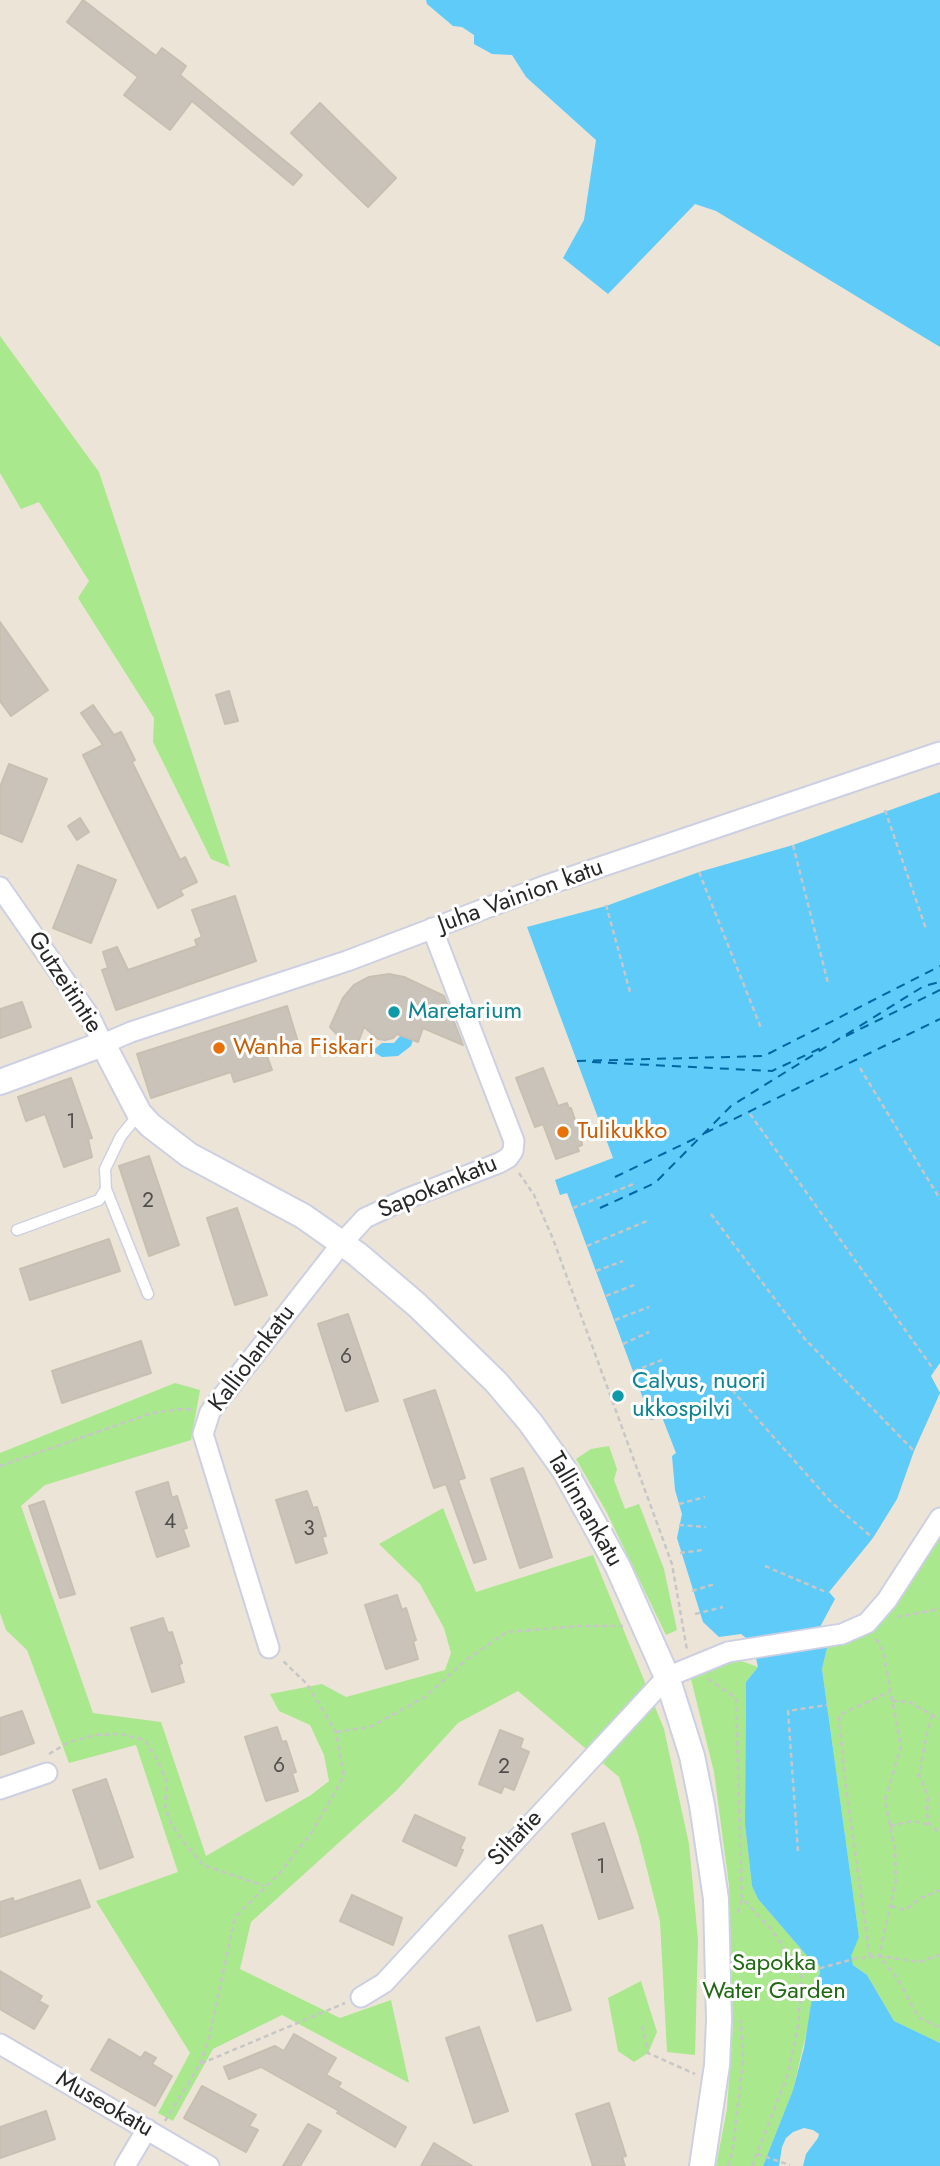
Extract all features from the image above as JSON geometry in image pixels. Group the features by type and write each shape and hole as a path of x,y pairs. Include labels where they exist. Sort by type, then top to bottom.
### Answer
{"street":[{"name":"Juha Vainion katu","path":"103,1044 131,1032 347,961 547,885 940,752"},
{"name":"Gutzeitintie","path":"0,887 90,1017 103,1044"},
{"name":"Sapokankatu","path":"342,1243 365,1218 508,1158 513,1152 514,1141 432,929"},
{"path":"0,1082 103,1044"},
{"name":"Tallinnankatu","path":"103,1044 139,1114 165,1138 189,1155 303,1216 342,1243 458,1343 496,1382 565,1471 618,1567 667,1677 692,1756 716,1899 719,2020 717,2065 702,2166"},
{"name":"Kalliolankatu","path":"269,1648 203,1434 210,1412 342,1243"},
{"path":"667,1677 728,1653 842,1634 867,1623 887,1600 940,1518"},
{"name":"Siltatie","path":"361,1997 384,1983 667,1677"},
{"path":"0,1789 45,1766"},
{"name":"Museokatu","path":"0,2044 209,2166"},
{"path":"125,2166 152,2133"}],"lane":[{"path":"139,1114 121,1136 106,1169 106,1189 148,1294"},
{"path":"17,1230 99,1200 106,1189"}],"path":[{"path":"885,810 926,929"},
{"path":"793,845 828,983"},
{"path":"699,872 761,1028"},
{"path":"606,905 630,992"},
{"path":"860,1068 940,1199"},
{"path":"750,1114 934,1370"},
{"path":"508,1158 534,1195 553,1239 668,1551 684,1642 692,1667 736,1698 742,1898 770,1928 802,1973 798,2026 788,2074 752,2166"},
{"path":"573,1208 635,1184"},
{"path":"711,1214 804,1338 914,1451"},
{"path":"587,1246 647,1221"},
{"path":"596,1271 624,1261"},
{"path":"606,1296 634,1285"},
{"path":"615,1320 649,1307"},
{"path":"623,1344 649,1332"},
{"path":"634,1371 662,1360"},
{"path":"732,1390 831,1502 873,1538"},
{"path":"0,1466 152,1413 182,1409 210,1412"},
{"path":"679,1504 705,1497"},
{"path":"679,1525 706,1527"},
{"path":"680,1553 702,1550"},
{"path":"765,1566 828,1593"},
{"path":"692,1591 715,1584"},
{"path":"695,1615 723,1607"},
{"path":"879,1956 896,1880 895,1849 885,1800 901,1747 883,1651 867,1623 940,1609"},
{"path":"336,1732 370,1727 425,1697 466,1660 507,1632 582,1626 644,1626"},
{"path":"152,2133 200,2064 209,2038 234,1917 266,1886 312,1832 344,1776 336,1732 307,1684 269,1648"},
{"path":"870,1957 845,1781 839,1715 889,1692"},
{"path":"891,1701 909,1702 940,1719"},
{"path":"798,1851 788,1711 827,1705"},
{"path":"930,1825 927,1815 928,1796 919,1776 932,1715"},
{"path":"45,1766 69,1742 95,1735 120,1734 145,1740 158,1759 167,1782 165,1806 170,1821 203,1865 266,1886"},
{"path":"890,1826 912,1821 930,1825 940,1833"},
{"path":"891,1906 905,1910 919,1899 940,1890"},
{"path":"802,1973 854,1959 879,1956 919,1962 940,1955"},
{"path":"879,1956 898,1979 918,2017 940,2028"},
{"path":"200,2064 361,1997"},
{"path":"642,2026 648,2053 702,2077"},
{"path":"756,2153 790,2165"}],"green space":[{"path":"0,336 99,472 230,867 211,859 153,742 154,718 78,598 89,581 39,502 21,509 0,473"},
{"path":"175,1383 200,1390 191,1440 45,1485 21,1506 93,1713 161,1722 206,1856 311,1795 329,1781 324,1755 310,1725 279,1711 270,1694 322,1684 346,1697 445,1670 451,1653 444,1628 420,1584 379,1544 443,1508 476,1592 593,1555 664,1729 689,1844 698,1940 695,2055 667,2052 660,1921 638,1834 619,1777 518,1691 458,1723 396,1791 251,1922 240,1969 340,2018 391,2000 409,2083 282,2015 213,2049 173,2121 158,2113 190,2053 96,1901 178,1872 136,1745 69,1763 27,1650 6,1630 0,1613 0,1453"},
{"path":"609,1446 617,1469 614,1480 625,1509 639,1504 664,1569 677,1630 666,1635 606,1511 576,1459 591,1449"},
{"name":"Sapokka Water Garden","path":"940,1536 940,2043 894,2021 867,1975 853,1965 850,1956 859,1937 822,1669 828,1644 886,1617"},
{"name":"Sapokka Water Garden","path":"730,1657 758,1667 746,1682 745,1824 752,1886 758,1899 808,1957 819,1965 820,1974 793,2090 763,2166 716,2166 727,2109 733,2023 729,1885 714,1772 690,1675"},
{"path":"641,1981 657,2032 648,2053 634,2062 618,2051 608,1998"}],"water":[{"path":"426,0 940,0 940,347 716,211 695,204 608,294 563,258 584,220 596,140 526,77 512,55 492,54 474,44 474,35 462,27 453,26 427,4"},
{"path":"940,792 940,1363 931,1376 940,1393 914,1451 897,1499 873,1538 829,1592 835,1599 819,1629 828,1644 822,1669 859,1937 851,1956 853,1965 867,1975 894,2021 940,2043 940,2166 803,2166 806,2154 819,2134 804,2128 786,2138 779,2166 763,2166 793,2090 804,2048 815,1980 820,1974 819,1965 808,1957 758,1899 752,1886 745,1824 746,1682 758,1667 754,1649 750,1641 741,1634 719,1637 703,1622 677,1538 682,1514 675,1490 672,1456 676,1453 662,1417 651,1420 567,1193 560,1195 555,1180 613,1158 527,927 606,906 699,872 793,845"},
{"path":"401,1035 413,1040 411,1046 398,1056 382,1057 372,1051 382,1043 394,1043"}],"building":[{"path":"83,0 156,56 162,48 186,66 180,75 302,175 293,185 192,101 170,130 124,95 138,77 67,22"},
{"path":"320,103 396,178 368,207 291,133"},
{"path":"0,622 48,690 11,716 0,701"},
{"path":"229,691 238,721 225,724 216,695"},
{"path":"93,705 114,735 121,732 135,760 132,762 180,860 185,857 197,882 180,890 183,895 158,908 83,755 103,745 81,713"},
{"path":"9,764 47,779 22,842 0,833 0,787"},
{"path":"80,818 89,832 77,840 68,826"},
{"path":"78,865 116,880 91,943 53,928"},
{"path":"235,896 256,961 116,1010 102,970 108,968 103,952 117,947 128,970 197,946 195,940 202,937 192,910"},
{"name":"Maretarium","path":"389,974 404,977 444,996 463,1045 423,1028 418,1042 397,1034 393,1038 378,1039 364,1027 357,1045 341,1039 330,1027 343,998 354,985 369,977"},
{"path":"22,1002 31,1027 0,1038 0,1009"},
{"name":"Wanha Fiskari","path":"287,1006 298,1042 266,1053 272,1070 234,1082 231,1072 151,1098 137,1054"},
{"path":"543,1068 558,1106 567,1103 569,1109 571,1108 582,1145 577,1147 579,1151 556,1159 543,1124 535,1127 516,1078"},
{"path":"71,1078 92,1138 88,1139 92,1157 64,1167 45,1114 26,1121 18,1097"},
{"path":"149,1156 179,1245 149,1256 119,1166"},
{"path":"237,1208 267,1295 235,1305 207,1218"},
{"path":"109,1239 120,1271 30,1300 20,1269"},
{"path":"348,1314 378,1401 346,1411 318,1324"},
{"path":"141,1341 151,1373 62,1403 52,1371"},
{"path":"435,1390 465,1478 458,1480 486,1559 474,1563 446,1484 434,1488 404,1400"},
{"path":"523,1468 552,1557 520,1568 491,1479"},
{"path":"168,1482 172,1498 177,1496 187,1528 183,1529 189,1546 157,1557 136,1492"},
{"path":"307,1491 313,1508 317,1507 326,1536 322,1537 327,1553 296,1563 276,1500"},
{"path":"44,1501 75,1594 60,1598 29,1506"},
{"path":"397,1595 402,1610 406,1608 416,1640 413,1641 418,1659 386,1669 365,1605"},
{"path":"163,1618 168,1633 172,1632 182,1663 179,1665 184,1682 152,1692 131,1628"},
{"path":"22,1711 34,1743 0,1755 0,1718"},
{"path":"277,1727 282,1742 286,1741 296,1772 292,1773 298,1791 266,1801 245,1737"},
{"path":"500,1730 523,1739 520,1748 529,1752 514,1790 504,1786 501,1793 479,1784"},
{"path":"106,1779 133,1857 100,1869 73,1790"},
{"path":"415,1815 465,1838 456,1866 403,1841"},
{"path":"604,1823 633,1908 599,1919 572,1834"},
{"path":"80,1880 90,1907 0,1937 0,1902 13,1898 14,1902"},
{"path":"352,1895 402,1918 393,1945 340,1921"},
{"path":"542,1925 571,2010 537,2021 509,1936"},
{"path":"0,1971 42,1996 39,2001 48,2006 34,2029 0,2009"},
{"path":"479,2027 508,2111 474,2123 446,2038"},
{"path":"294,2034 336,2058 326,2075 341,2083 338,2087 406,2127 395,2147 337,2113 339,2111 261,2067 229,2079 224,2067 275,2046 284,2051"},
{"path":"109,2039 141,2058 145,2052 156,2058 152,2064 172,2076 155,2106 91,2070"},
{"path":"202,2086 256,2115 249,2126 258,2130 246,2152 184,2118"},
{"path":"609,2103 626,2156 622,2157 625,2166 593,2166 576,2114"},
{"path":"46,2111 55,2139 0,2158 0,2127"},
{"path":"308,2124 321,2131 300,2166 283,2166"},
{"path":"434,2143 472,2166 421,2166"}],"ferry route":[{"path":"577,1061 764,1056 940,966"},
{"path":"600,1208 655,1183 731,1106 924,986 940,982"},
{"path":"846,1036 940,990"},
{"path":"705,1133 940,1019"},
{"path":"592,1062 772,1071 825,1046"},
{"path":"615,1177 700,1136"}],"place":[{"name":"Maretarium","path":"394,1012"},
{"name":"Wanha Fiskari","path":"219,1048"},
{"name":"Tulikukko","path":"563,1132"},
{"name":"Calvus, nuori ukkospilvi","path":"618,1396"}]}
